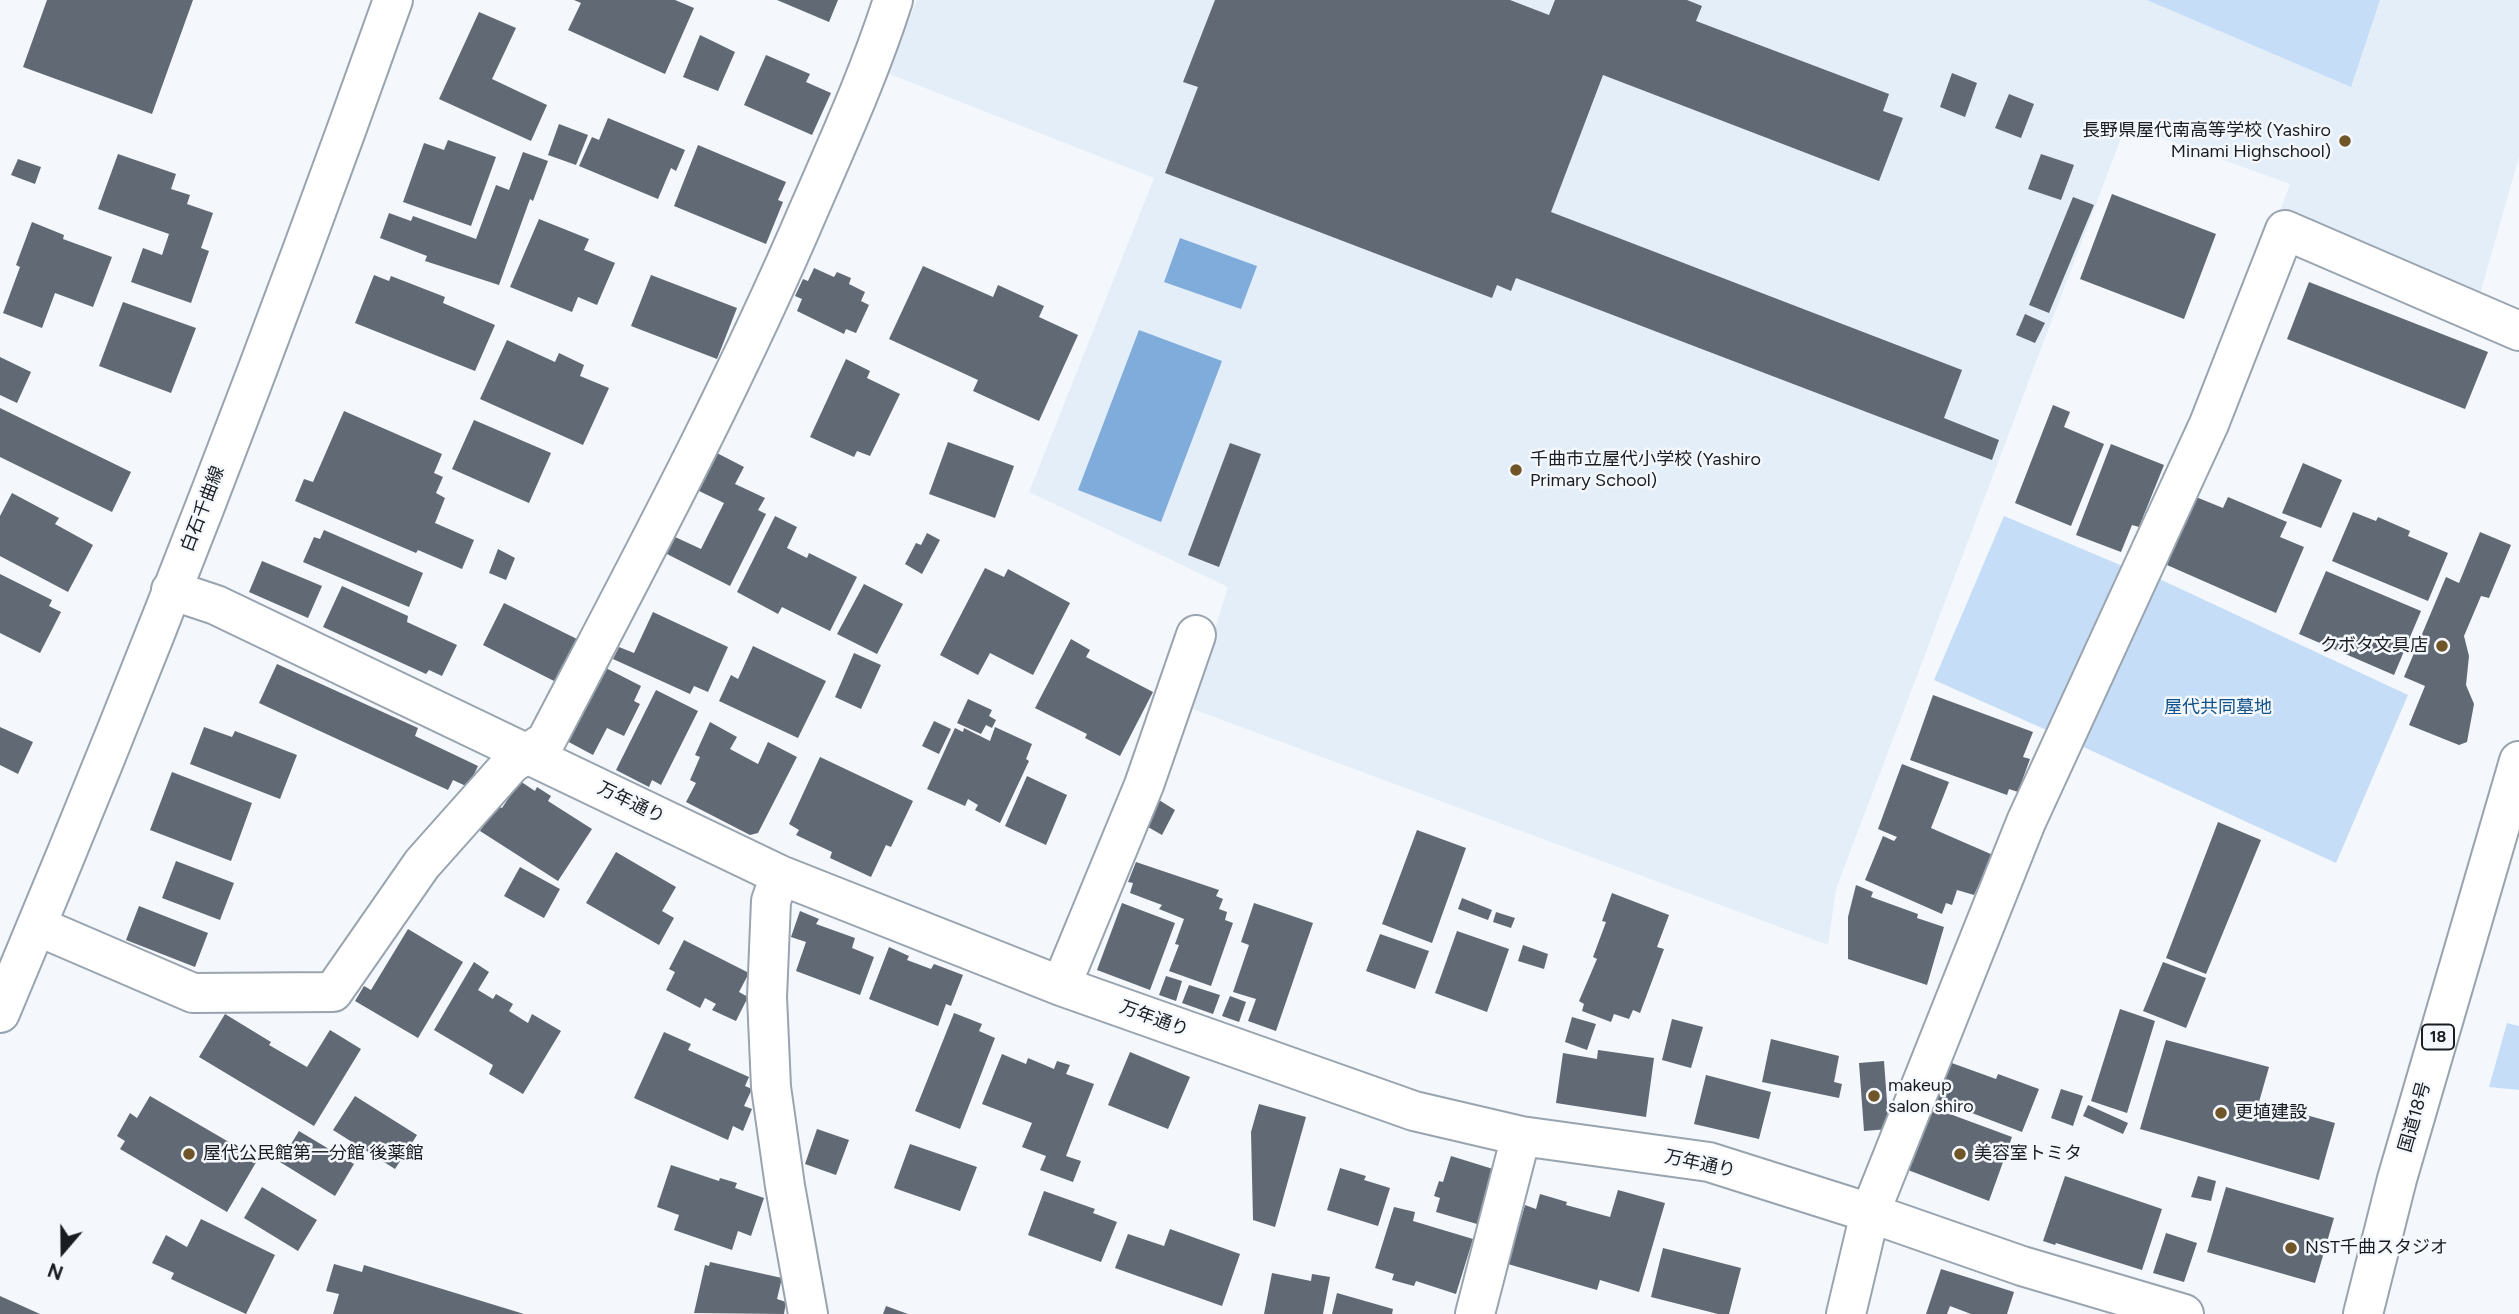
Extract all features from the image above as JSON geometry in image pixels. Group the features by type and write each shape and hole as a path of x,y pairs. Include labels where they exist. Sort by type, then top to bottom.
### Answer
{"main road":[{"name":"白石千曲線","path":"0,1013 171,590 310,235 393,0"},
{"path":"37,926 193,993 333,992 422,864 511,764 546,741 670,503 777,285 874,59 893,0"},
{"path":"1846,1314 1870,1213 2026,822 2209,424 2285,230 2519,331"},
{"name":"万年通り","path":"171,590 216,605 780,875 1060,986 1414,1111 1521,1136 1709,1162 1870,1213 2022,1266 2183,1314"},
{"path":"1060,986 1144,785 1196,635"},
{"name":"国道18号","path":"2363,1314 2394,1190 2519,761"},
{"path":"780,875 771,901 767,997 771,1087 785,1186 808,1314"},
{"path":"1475,1314 1521,1136"}],"shaded area":[{"name":"千曲市立屋代小学校 (Yashiro Primary School)","path":"917,0 2519,0 2519,157 2480,294 2280,211 2290,184 2126,125 1836,889 1828,945 1190,708 1228,587 1029,492 1154,178 887,73"}],"green space":[{"path":"2147,0 2380,0 2351,87"},
{"path":"2004,516 2125,567 2051,732 1934,680"},
{"name":"屋代共同墓地","path":"2153,576 2408,695 2336,863 2077,744"},
{"path":"2507,1023 2519,1026 2519,1090 2489,1087"}],"water":[{"path":"1180,238 1257,266 1241,309 1164,282"},
{"path":"1139,330 1222,361 1161,522 1078,490"}],"building":[{"path":"47,0 193,0 152,114 23,67"},
{"path":"574,0 675,0 694,8 665,74 568,30 581,3"},
{"path":"777,0 838,0 829,22"},
{"path":"1215,0 1510,0 1549,15 1555,0 1687,0 1702,6 1696,21 1889,94 1883,111 1903,118 1879,181 1603,75 1551,212 1962,370 1944,418 1999,440 1992,460 1516,278 1511,291 1497,285 1492,298 1165,173 1198,87 1183,82"},
{"path":"479,12 516,28 492,79 547,105 531,141 439,99"},
{"path":"700,35 735,52 718,91 683,77"},
{"path":"766,55 810,74 806,82 831,93 812,135 744,105"},
{"path":"1952,73 1977,83 1965,117 1940,107"},
{"path":"2009,94 2034,104 2021,138 1995,128"},
{"path":"608,118 685,150 676,171 671,168 658,199 579,166 592,137 599,140"},
{"path":"559,124 588,135 576,165 548,155"},
{"path":"448,140 496,157 471,226 403,202 424,143 444,150"},
{"path":"698,145 786,182 778,200 783,202 766,244 674,206"},
{"path":"523,152 548,161 533,201 530,199 499,285 425,261 427,256 380,238 389,213 411,221 413,216 476,239 496,185 509,190"},
{"path":"118,154 176,174 171,189 190,195 187,204 213,213 201,248 209,251 191,303 131,282 143,248 162,255 169,234 98,209"},
{"path":"2041,154 2074,165 2061,200 2028,189"},
{"path":"18,159 41,167 35,184 11,175"},
{"path":"2112,194 2216,234 2184,319 2080,279"},
{"path":"2073,197 2094,205 2049,313 2029,305"},
{"path":"539,219 589,239 584,250 615,263 597,305 578,297 572,312 510,287"},
{"path":"32,222 64,235 63,239 112,257 93,307 55,293 42,328 3,313 20,267 16,265"},
{"path":"923,266 993,297 998,285 1044,306 1039,317 1078,335 1039,421 973,391 978,380 889,339"},
{"path":"814,268 834,277 837,272 851,278 849,284 865,292 861,301 869,305 856,333 846,329 844,334 797,311 802,299 795,296 803,279 808,281"},
{"path":"374,275 389,281 391,276 445,297 443,303 495,325 475,371 355,323"},
{"path":"651,275 737,308 717,359 631,326"},
{"path":"2309,282 2488,352 2465,409 2287,339"},
{"path":"123,302 196,328 171,393 99,366"},
{"path":"2025,314 2045,323 2035,343 2016,335"},
{"path":"507,340 555,362 559,353 584,365 580,376 609,388 583,445 480,399"},
{"path":"0,357 31,372 17,403 0,395"},
{"path":"846,359 870,371 867,378 900,394 870,456 857,451 854,457 810,437"},
{"path":"2053,405 2070,412 2064,427 2104,444 2071,526 2015,503"},
{"path":"0,408 131,472 112,512 0,457"},
{"path":"344,411 442,454 434,473 443,477 436,493 445,498 435,523 474,540 462,569 418,550 416,553 295,501 304,479 313,482"},
{"path":"474,420 551,453 529,503 452,469"},
{"path":"948,442 1014,466 995,518 929,494"},
{"path":"1230,443 1261,454 1219,567 1188,555"},
{"path":"2111,444 2164,465 2139,527 2132,525 2121,552 2076,535"},
{"path":"715,452 744,467 735,484 765,498 758,510 766,514 730,586 665,553 673,536 701,549 724,503 697,490"},
{"path":"2303,463 2342,480 2321,528 2282,513"},
{"path":"12,493 59,518 55,524 93,545 68,592 0,556 0,516"},
{"path":"2196,497 2223,508 2228,497 2287,522 2280,537 2304,547 2276,613 2167,565"},
{"path":"2353,512 2376,521 2378,517 2410,531 2408,536 2448,553 2428,601 2332,561"},
{"path":"775,516 797,527 787,548 807,558 809,553 857,577 830,631 782,607 778,614 737,592"},
{"path":"324,530 423,573 409,607 303,562 314,537 320,539"},
{"name":"クボタ文具店","path":"2480,532 2511,545 2489,598 2481,596 2464,636 2469,656 2466,685 2474,704 2467,742 2459,745 2409,725 2425,686 2404,677 2446,577 2459,583"},
{"path":"927,533 940,540 922,574 905,564 916,543 921,545"},
{"path":"498,549 515,558 506,580 489,573"},
{"path":"262,561 322,586 308,618 249,592"},
{"path":"985,568 1004,577 1008,569 1070,603 1033,675 990,653 978,675 940,655"},
{"path":"2326,571 2421,611 2394,675 2299,634"},
{"path":"0,574 52,600 49,606 61,612 40,653 0,633"},
{"path":"864,584 903,604 877,654 837,634"},
{"path":"342,586 408,616 407,622 457,645 442,676 429,670 426,674 323,627"},
{"path":"504,603 577,639 556,682 483,645"},
{"path":"653,612 728,647 708,692 694,686 690,694 613,659 619,647 634,653"},
{"path":"1071,639 1090,650 1086,657 1153,692 1120,756 1085,738 1087,734 1035,708"},
{"path":"753,646 826,681 798,738 719,701 731,675 738,679"},
{"path":"854,653 881,665 861,709 835,697"},
{"path":"277,664 418,728 415,736 478,766 468,787 453,780 448,790 259,703"},
{"path":"602,666 641,686 634,701 640,704 624,736 607,728 593,755 565,740"},
{"path":"656,690 698,711 661,785 652,780 649,787 616,770"},
{"path":"1933,695 2033,732 2023,757 2030,759 2018,792 2009,789 2007,795 1910,760"},
{"path":"968,699 992,710 989,716 996,720 992,728 986,725 981,734 957,723"},
{"path":"934,721 951,729 939,754 922,746"},
{"path":"710,722 737,737 730,749 758,764 768,742 797,757 758,833 750,835 686,802 696,783 690,780 700,757 695,755"},
{"path":"0,727 33,742 18,774 0,765"},
{"path":"204,727 232,737 235,731 297,755 280,799 190,764"},
{"path":"995,727 1032,744 1026,759 1029,761 1000,823 975,810 978,805 968,799 965,806 927,789 955,728 963,732 964,728 990,741"},
{"path":"820,757 913,801 891,847 886,845 871,877 830,858 832,852 796,835 799,830 789,824"},
{"path":"1902,764 1949,782 1931,828 1993,855 1974,895 1957,890 1952,905 1946,903 1942,914 1865,880 1883,836 1894,841 1897,837 1878,829"},
{"path":"172,772 252,803 231,861 150,830"},
{"path":"1027,776 1067,795 1046,845 1005,826"},
{"path":"520,781 535,791 537,787 551,796 548,801 592,829 558,881 480,831 497,806 502,808"},
{"path":"1159,800 1175,810 1162,835 1148,827"},
{"path":"2218,822 2261,840 2206,974 2166,958"},
{"path":"1417,830 1466,848 1432,943 1382,924"},
{"path":"616,852 676,887 662,911 674,918 659,945 586,903"},
{"path":"176,861 234,883 220,920 162,898"},
{"path":"1136,862 1219,890 1216,896 1223,899 1219,909 1227,912 1225,920 1233,923 1211,986 1169,971 1179,945 1175,944 1184,919 1159,909 1162,905 1130,893 1133,883 1128,882"},
{"path":"520,867 560,889 544,918 504,896"},
{"path":"1856,885 1873,892 1871,897 1918,914 1917,918 1944,927 1927,985 1848,959 1848,917"},
{"path":"1612,893 1669,915 1657,947 1664,949 1640,1013 1633,1010 1629,1019 1614,1014 1611,1022 1582,1011 1584,1004 1579,1001 1597,959 1593,957 1606,922 1602,921"},
{"path":"1462,898 1492,910 1488,920 1458,909"},
{"path":"1122,903 1175,923 1150,990 1097,970"},
{"path":"1254,903 1313,923 1276,1031 1248,1021 1256,999 1233,992 1249,945 1241,942"},
{"path":"139,906 208,933 195,967 126,940"},
{"path":"800,911 819,919 816,924 855,938 852,948 874,957 860,995 796,971 806,942 791,937"},
{"path":"1496,912 1515,918 1511,928 1493,922"},
{"path":"408,929 463,962 418,1038 355,1001 364,986 371,990"},
{"path":"1457,931 1509,949 1487,1012 1435,993"},
{"path":"1380,934 1429,951 1415,989 1366,971"},
{"path":"684,940 749,973 739,992 748,997 736,1021 712,1010 716,1004 705,998 700,1008 666,990 675,972 669,969"},
{"path":"1523,945 1548,954 1544,969 1518,961"},
{"path":"889,947 909,956 907,960 931,969 934,964 963,975 951,1006 946,1004 938,1026 869,999"},
{"path":"474,962 489,972 478,990 493,999 496,994 513,1004 509,1011 528,1023 532,1014 561,1031 523,1094 489,1074 493,1065 434,1030"},
{"path":"2163,962 2206,978 2186,1028 2143,1011"},
{"path":"1166,976 1182,981 1176,1001 1159,995"},
{"path":"1189,985 1220,995 1213,1014 1182,1003"},
{"path":"1230,996 1246,1002 1239,1022 1222,1016"},
{"path":"2120,1009 2155,1021 2127,1113 2091,1101"},
{"path":"954,1013 982,1024 979,1031 995,1038 960,1129 915,1111"},
{"path":"225,1014 271,1042 269,1045 307,1067 330,1030 361,1049 314,1126 199,1057"},
{"path":"1572,1017 1596,1024 1587,1050 1565,1042"},
{"path":"1672,1019 1703,1027 1691,1068 1662,1060"},
{"path":"664,1032 691,1044 688,1050 749,1077 745,1086 752,1089 744,1106 752,1109 743,1131 733,1126 728,1140 634,1098"},
{"path":"1771,1039 1839,1056 1834,1082 1842,1084 1839,1098 1762,1082"},
{"name":"更埴建設","path":"2166,1040 2269,1067 2259,1102 2335,1123 2319,1180 2140,1129"},
{"path":"1598,1050 1654,1058 1646,1117 1556,1103 1563,1053 1597,1059"},
{"path":"1130,1052 1190,1077 1168,1129 1108,1105"},
{"path":"1002,1054 1026,1064 1028,1058 1054,1069 1057,1061 1070,1065 1066,1074 1094,1084 1066,1156 1081,1161 1073,1182 1040,1170 1046,1156 1022,1147 1032,1123 982,1104"},
{"name":"makeup salon shiro","path":"1884,1061 1889,1129 1864,1131 1859,1063"},
{"path":"1949,1062 1996,1079 1998,1074 2039,1089 2022,1132 1935,1099"},
{"path":"1706,1075 1771,1092 1759,1139 1694,1124"},
{"path":"2061,1089 2083,1096 2073,1126 2051,1118"},
{"name":"屋代公民館第一分館 後薬館","path":"150,1096 258,1159 227,1212 120,1149 125,1141 117,1136 130,1113 137,1118"},
{"path":"355,1096 417,1135 395,1169 333,1130"},
{"path":"1259,1104 1306,1117 1275,1227 1253,1220 1251,1132"},
{"path":"2088,1105 2128,1123 2123,1134 2083,1116"},
{"name":"美容室トミタ","path":"1931,1107 2012,1137 1989,1201 1908,1170"},
{"path":"817,1129 849,1140 836,1175 805,1164"},
{"path":"299,1131 354,1164 335,1196 280,1162"},
{"path":"910,1144 977,1167 960,1211 894,1188"},
{"path":"1451,1156 1493,1169 1477,1224 1436,1212 1440,1198 1434,1196 1439,1181 1443,1182"},
{"path":"671,1165 719,1181 720,1178 737,1183 735,1188 764,1198 751,1236 738,1231 732,1250 674,1230 679,1215 657,1207"},
{"path":"1340,1168 1366,1176 1364,1180 1390,1188 1378,1226 1327,1210"},
{"path":"2065,1176 2162,1209 2142,1270 2043,1241"},
{"path":"2198,1176 2216,1181 2211,1201 2191,1197"},
{"path":"262,1187 317,1220 298,1251 244,1218"},
{"path":"2226,1187 2334,1218 2315,1283 2207,1252"},
{"path":"1618,1190 1665,1203 1639,1292 1600,1280 1597,1290 1508,1264 1525,1205 1536,1209 1540,1194 1567,1202 1566,1205 1610,1217"},
{"path":"1044,1191 1095,1209 1093,1213 1117,1222 1101,1262 1028,1235"},
{"path":"1394,1207 1415,1212 1413,1221 1473,1239 1456,1294 1416,1281 1414,1286 1392,1280 1394,1274 1375,1268"},
{"path":"201,1219 275,1255 246,1314 171,1279 174,1273 152,1263 166,1235 187,1247"},
{"path":"1170,1229 1240,1254 1222,1306 1115,1268 1128,1234 1164,1246"},
{"path":"2166,1233 2197,1243 2184,1282 2153,1273"},
{"path":"1663,1248 1741,1268 1729,1314 1718,1314 1651,1297"},
{"path":"710,1262 782,1278 777,1299 786,1302 784,1314 694,1313 705,1265 709,1266"},
{"path":"334,1264 362,1272 364,1265 524,1314 333,1314 339,1294 326,1291"},
{"path":"1941,1269 2014,1292 2007,1314 1971,1314 1950,1306 1947,1314 1926,1314"},
{"path":"1272,1273 1311,1281 1312,1274 1330,1277 1323,1314 1264,1314"},
{"path":"1337,1293 1393,1309 1392,1314 1332,1314"},
{"path":"0,1296 40,1314 0,1314"},
{"path":"886,1306 908,1314 883,1314"}],"place":[{"name":"長野県屋代南高等学校 (Yashiro Minami Highschool)","path":"2345,141"},
{"name":"千曲市立屋代小学校 (Yashiro Primary School)","path":"1516,470"},
{"name":"クボタ文具店","path":"2442,646"},
{"name":"makeup salon shiro","path":"1874,1096"},
{"name":"更埴建設","path":"2221,1113"},
{"name":"屋代公民館第一分館 後薬館","path":"189,1154"},
{"name":"美容室トミタ","path":"1960,1154"},
{"name":"NST千曲スタジオ","path":"2291,1248"}]}
